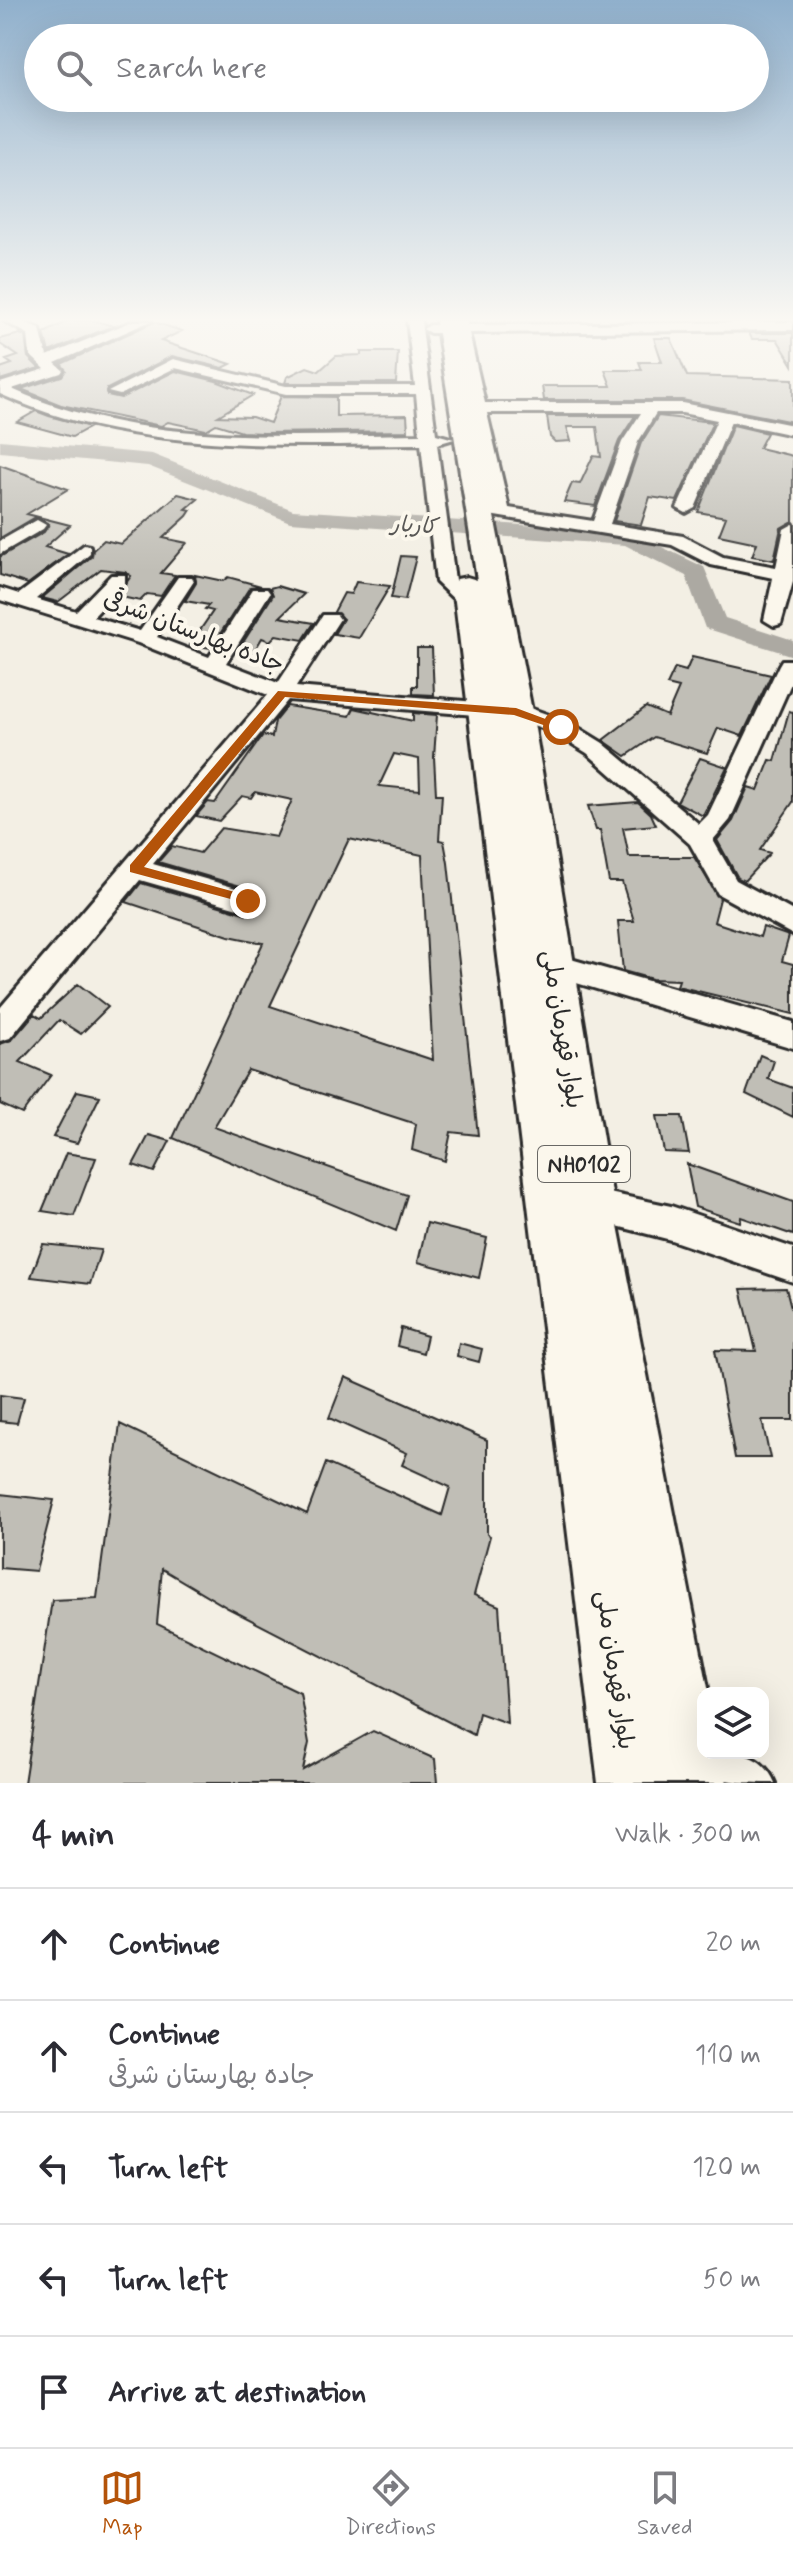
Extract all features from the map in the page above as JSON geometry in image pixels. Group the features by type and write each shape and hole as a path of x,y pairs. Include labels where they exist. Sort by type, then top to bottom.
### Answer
{"highway":[{"name":"بلوار قهرمان ملی","path":"438,404 437,439 467,524 470,604 500,710 632,1783"},
{"name":"بلوار قهرمان ملی","path":"451,404 467,524 500,710 553,965 590,1205 697,1757"}],"street":[{"path":"34,404 111,429 237,436 437,439 426,404"},
{"path":"476,404 467,524 600,526 677,540 718,561 788,575"},
{"path":"478,408 651,408 727,415 793,430"},
{"path":"600,526 630,442 651,408"},
{"path":"686,508 727,415"},
{"path":"0,549 37,525"},
{"path":"774,620 788,575 793,529"},
{"path":"22,601 84,550"},
{"path":"82,617 118,579"},
{"path":"145,639 185,581"},
{"path":"214,665 260,593"},
{"name":"جاده بهارستان شرقی","path":"0,594 145,639 282,693 500,710 561,727 595,748 699,838 727,887 793,924"},
{"path":"0,1029 282,693 330,619"},
{"path":"699,838 718,820 789,665"},
{"path":"135,869 248,901"},
{"path":"553,965 793,1035"},
{"path":"590,1205 671,1223 793,1265"},
{"path":"701,1759 752,1783"}],"building":[{"path":"238,404 218,416 252,417 270,423 278,404 336,404 336,416 407,415 408,431 264,433 242,432 216,424 206,430 168,422 161,426 61,405"},
{"path":"703,404 793,404 793,422"},
{"path":"36,411 90,427 72,437 17,422"},
{"path":"547,416 635,416 619,441 595,506 564,502 572,483 580,484 593,456 601,457 597,427 567,427 571,441 555,442 550,437"},
{"path":"658,416 713,422 677,501 650,497 641,525 614,521 641,443"},
{"path":"733,425 767,433 759,448 793,456 793,521 781,528 774,560 752,556 757,543 719,535 726,517 698,512"},
{"path":"0,465 68,489 27,514 70,525 45,547 68,554 28,584 0,575 0,557 44,532 49,524 36,517 0,538"},
{"path":"178,494 198,499 186,509 191,510 187,516 163,538 187,543 161,573 175,575 161,596 147,594 140,601 117,596 131,576 125,572 101,569 58,602 42,598 92,556 93,550 104,540 121,544"},
{"path":"401,556 416,557 405,600 391,598"},
{"path":"195,575 223,581 228,577 261,586 250,587 211,648 190,645 213,611 205,609 209,605 185,601 196,583"},
{"path":"356,582 390,586 359,638 334,634 343,619 334,612 344,593 351,594"},
{"path":"277,586 304,594 280,617 314,623 303,640 276,635 270,641 262,638 252,655 237,652 273,595 270,588"},
{"path":"417,648 432,648 434,695 413,694 413,686 417,686"},
{"path":"692,657 771,675 742,736 718,728 707,753 654,737 626,756 603,740 646,707 667,716 679,688 667,685 675,668 686,671"},
{"path":"287,706 350,716 354,708 413,721 413,713 437,715 434,757 436,794 442,794 439,840 444,841 448,863 478,1135 451,1132 445,1161 412,1150 416,1124 248,1070 214,1127 407,1195 396,1231 173,1138 263,943 229,936 126,902 141,883 247,914 260,909 264,900 258,891 158,862 172,846 200,853 221,828 276,837 292,800 255,792 251,798 242,796 219,821 196,816 208,802 215,803 263,735 272,737 275,721","holes":["394,754 419,759 420,790 379,786","349,839 422,855 433,1060 270,1006"]},
{"path":"789,711 793,712 793,802 760,850 770,853 744,881 738,878 717,840 733,821 748,787 758,790 770,760 775,761"},
{"path":"700,758 727,767 703,816 677,802"},
{"path":"638,802 651,814 656,825 623,828 629,857 694,857 720,899 714,922 760,937 763,927 789,936 782,961 793,964 793,1014 677,986 679,980 652,979 623,971 618,921 634,921 622,882 609,882 600,830 596,830 588,806"},
{"path":"78,984 108,1007 81,1034 59,1020 20,1062 51,1075 22,1114 0,1104 0,1044 12,1040 34,1014 41,1018"},
{"path":"760,1055 774,1061 768,1079 793,1088 793,1117 746,1094"},
{"path":"77,1091 100,1096 77,1143 53,1137"},
{"path":"657,1116 682,1116 689,1153 664,1152"},
{"path":"149,1135 170,1141 154,1172 133,1165"},
{"path":"66,1153 96,1158 74,1216 42,1211"},
{"path":"687,1164 793,1202 793,1235 741,1217 740,1222 695,1207"},
{"path":"427,1223 487,1238 479,1278 418,1262"},
{"path":"43,1244 101,1250 90,1284 31,1277"},
{"path":"786,1288 793,1315 793,1420 762,1420 770,1458 735,1458 715,1350 756,1351 741,1289"},
{"path":"401,1328 427,1336 423,1353 397,1346"},
{"path":"459,1343 482,1349 479,1362 457,1356"},
{"path":"345,1377 487,1440 487,1534 490,1536 474,1595 499,1606 507,1723 479,1713 474,1735 228,1608 162,1569 157,1624 300,1693 309,1743 303,1770 373,1731 435,1759 437,1783 24,1783 52,1600 97,1598 120,1424 307,1514 326,1463 442,1515 450,1487 402,1465 407,1453 329,1418"},
{"path":"0,1395 24,1398 17,1423 0,1421"},
{"path":"0,1494 54,1500 36,1571 0,1568"}],"waterway":[{"name":"کاربار","path":"0,446 152,460 290,516 630,539 696,572 714,623 793,648"}],"route":[{"path":"248,901 135,869 282,693 516,711 561,727"}]}
